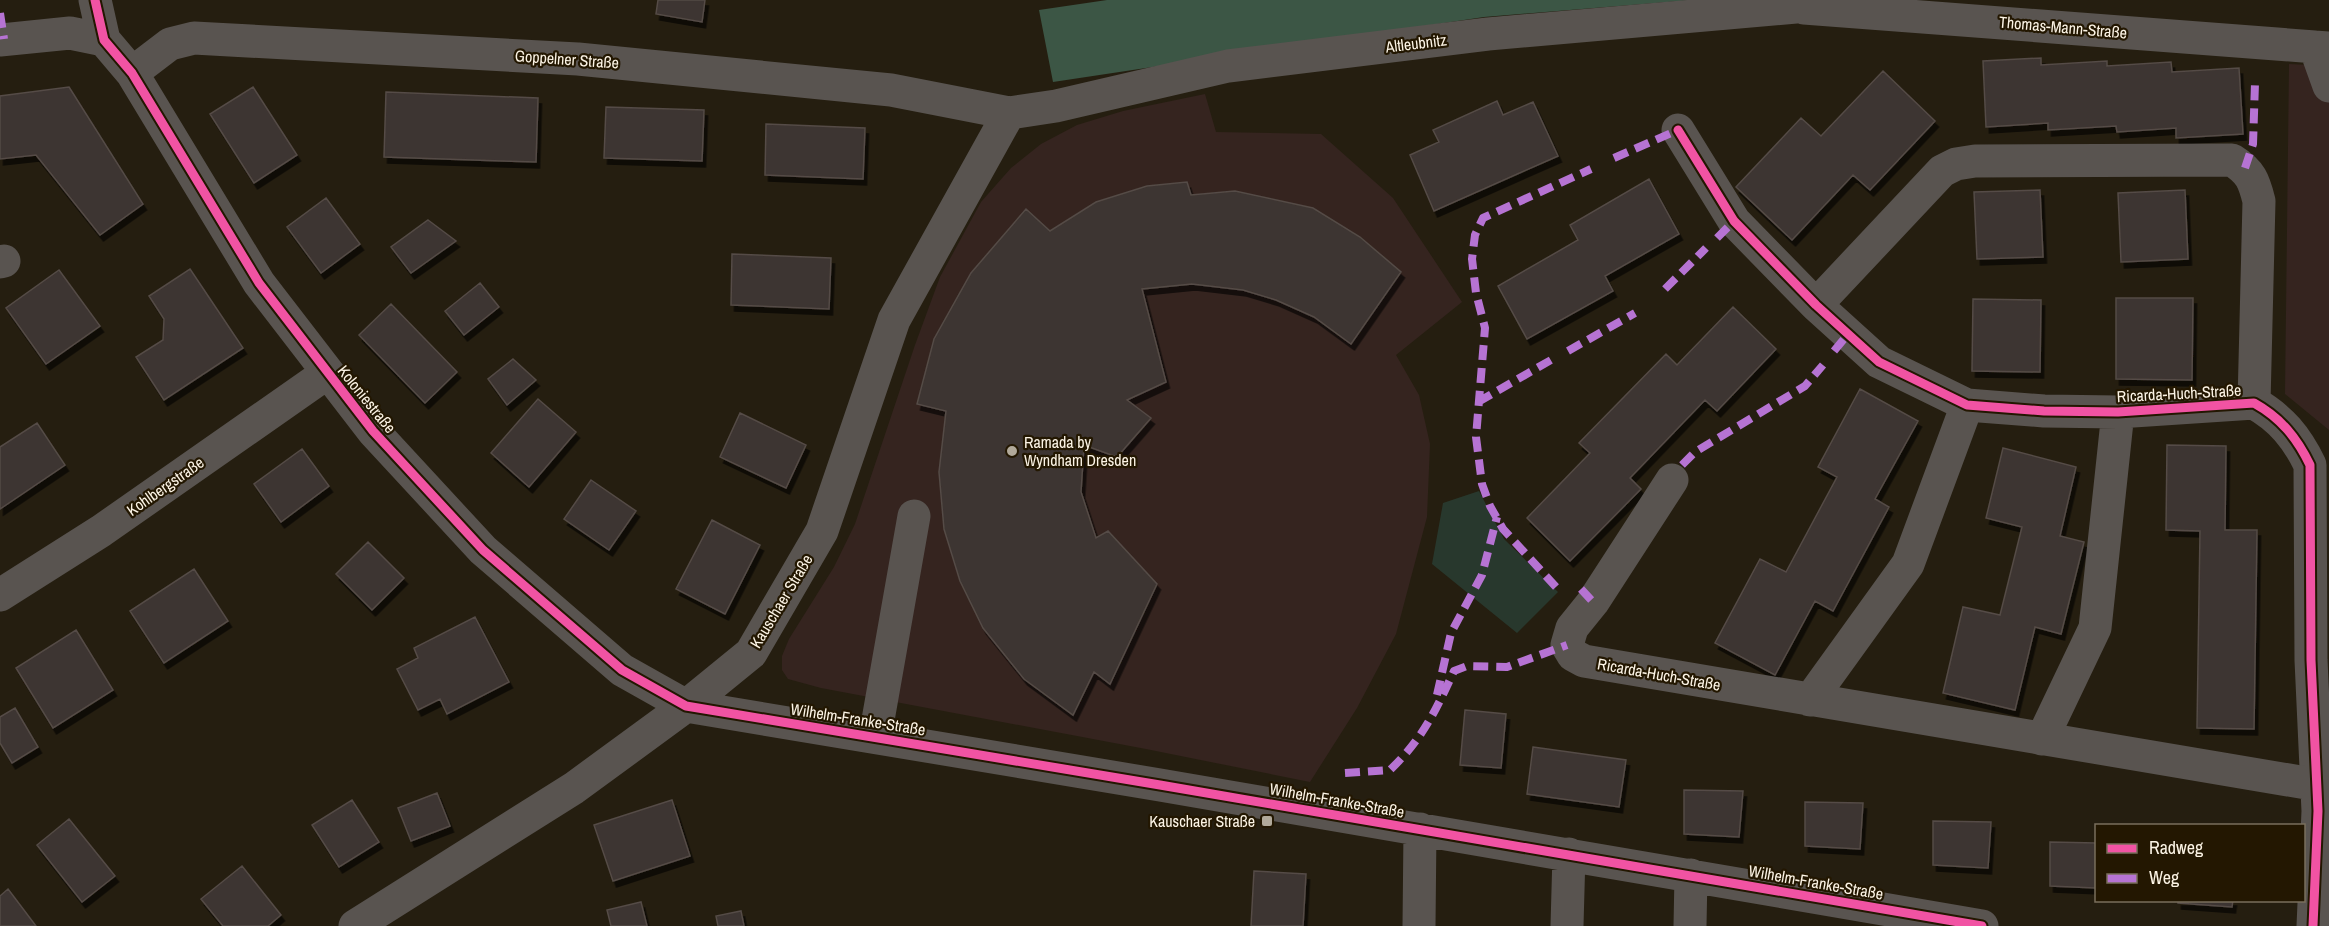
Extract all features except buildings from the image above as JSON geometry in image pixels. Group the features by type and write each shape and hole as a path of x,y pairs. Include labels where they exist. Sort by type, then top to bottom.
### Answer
{"street":[{"path":"0,40 70,33 104,40 95,0"},
{"name":"Altleubnitz","path":"1010,113 1056,106 1228,66 1488,34 1796,7 1827,0"},
{"name":"Thomas-Mann-Straße","path":"1796,7 2031,12 2322,48"},
{"name":"Goppelner Straße","path":"132,73 170,44 194,38 589,60 891,90 1010,113"},
{"name":"Koloniestraße","path":"104,40 132,73 260,284 372,431 483,550 622,670 686,706"},
{"path":"2322,48 2329,86"},
{"name":"Kauschaer Straße","path":"355,926 573,788 686,706 751,653 822,531 894,320 1010,113"},
{"name":"Ricarda-Huch-Straße","path":"1678,130 1734,221 1816,305 1879,362 1967,405 2044,411 2118,412 2254,404 2272,413 2300,444 2310,465 2320,660 2314,762 2318,785 2313,926"},
{"name":"Ricarda-Huch-Straße","path":"1816,305 1942,171 1956,164 1976,160 2232,160 2245,168 2254,183 2259,201 2254,404"},
{"name":"Kohlbergstraße","path":"0,595 101,531 327,373"},
{"path":"1810,700 1908,564 1967,405"},
{"name":"Ricarda-Huch-Straße","path":"2042,739 2095,628 2118,412"},
{"name":"Ricarda-Huch-Straße","path":"1672,480 1593,602 1572,628 1567,645 1573,655 1584,661 2318,785"},
{"path":"875,737 914,516"},
{"name":"Wilhelm-Franke-Straße","path":"686,706 1691,875 1811,911 1982,926"},
{"path":"1419,926 1420,829"},
{"path":"1567,926 1569,854"},
{"path":"1690,926 1691,875"}],"shaded area":[{"path":"2289,64 2329,66 2329,430 2285,394"},
{"path":"1205,94 1216,132 1321,134 1393,198 1462,302 1396,355 1419,395 1430,444 1427,517 1396,634 1357,708 1310,782 821,688 788,679 782,670 782,656 789,639 834,567 855,524 940,277 981,202 1011,168 1041,144 1077,125 1123,111"}],"green space":[{"path":"1107,0 1692,0 1484,17 1053,82 1039,10"},
{"path":"1479,491 1504,539 1558,592 1517,633 1432,564 1443,503"}],"marked path":[{"path":"0,13 4,39"},
{"path":"2245,168 2253,144 2255,83"},
{"path":"1614,158 1678,130"},
{"path":"1556,587 1503,529 1490,506 1482,484 1476,437 1485,328 1476,293 1472,259 1475,235 1483,218 1591,169"},
{"path":"1717,238 1734,221"},
{"path":"1665,289 1706,248"},
{"path":"1568,351 1635,313"},
{"path":"1834,351 1848,334"},
{"path":"1478,402 1551,360"},
{"path":"1682,465 1695,452 1805,386 1823,365"},
{"path":"1437,695 1451,633 1482,575 1497,517"},
{"path":"1581,589 1593,602"},
{"path":"1345,773 1390,770 1420,735 1454,671 1467,666 1507,667 1567,645"}],"cycle path":[{"path":"95,0 104,40 132,73 259,283 373,431 483,550 622,670 686,706 1982,926"},
{"path":"1678,130 1734,221 1816,305 1879,362 1967,405 2044,411 2118,412 2254,403 2272,415 2294,437 2310,465 2311,660 2318,811 2313,926"}],"place":[{"name":"Ramada by Wyndham Dresden","path":"1012,451"},
{"name":"Kauschaer Straße","path":"1267,821"}]}
